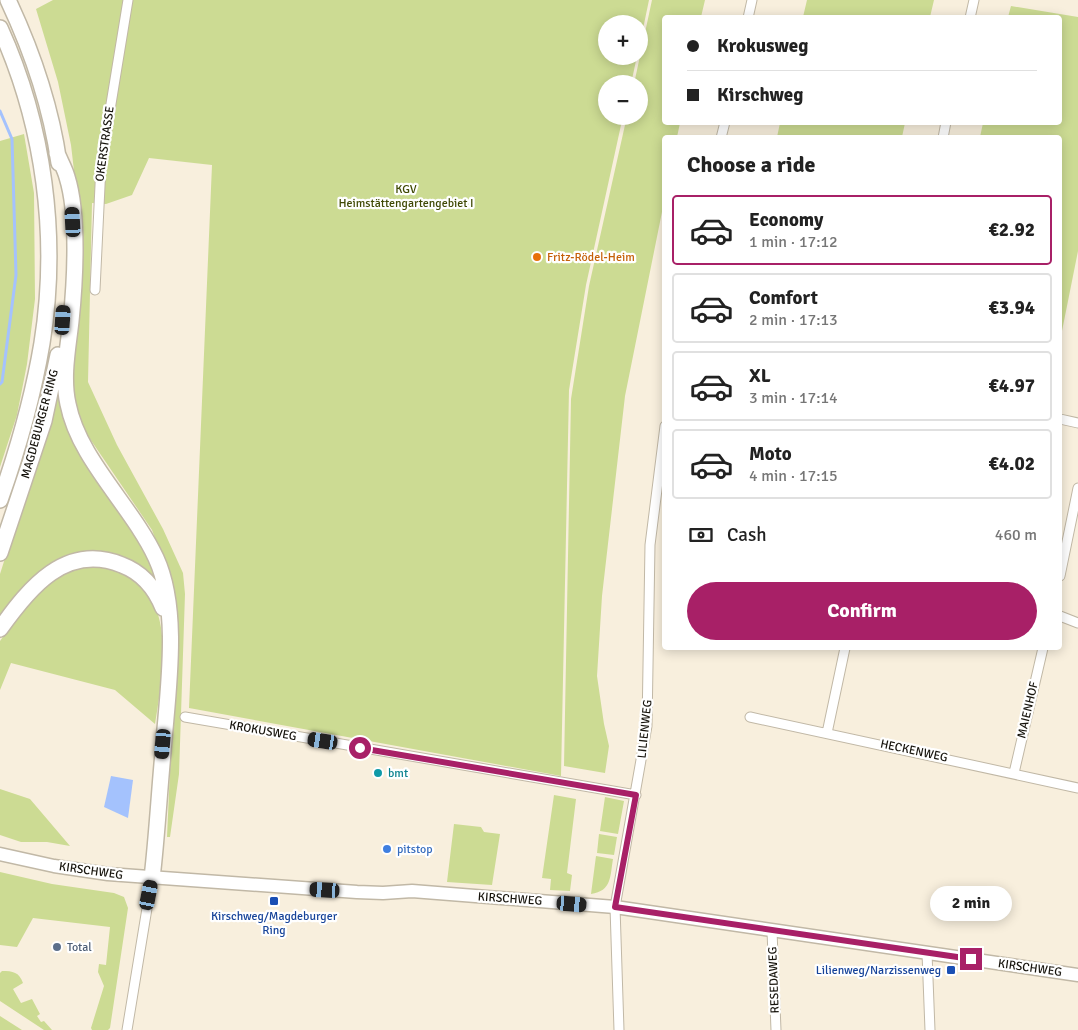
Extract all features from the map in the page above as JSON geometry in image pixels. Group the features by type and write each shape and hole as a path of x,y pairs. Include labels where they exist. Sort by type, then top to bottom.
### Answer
{"highway":[{"name":"MAGDEBURGER RING","path":"0,553 44,421 54,381 64,312 66,254 65,214 57,153 48,112 36,72 8,0"},
{"name":"MAGDEBURGER RING","path":"0,28 21,83 38,146 46,200 49,256 45,318 37,368 20,440 0,500"},
{"path":"57,153 68,178 74,233 73,295 65,376 68,404 73,423 84,446 139,527 156,558 166,591 170,629 168,692 152,878"},
{"path":"0,629 26,595 49,574 61,566 75,561 95,558 126,566 146,580 160,599 170,629"}],"main road":[{"name":"KIRSCHWEG","path":"0,854 78,870 152,878 357,892 412,891 615,907 1078,975"}],"street":[{"name":"OKERSTRASSE","path":"95,290 101,165 128,0"},
{"path":"749,15 752,0"},
{"path":"971,15 974,0"},
{"path":"1062,419 1078,423"},
{"name":"LILIENWEG","path":"619,1030 615,907 647,726 650,545 662,450"},
{"path":"1062,566 1078,488"},
{"path":"1062,617 1078,622"},
{"path":"827,733 845,650"},
{"name":"MAIENHOF","path":"1014,773 1043,650"},
{"name":"HECKENWEG","path":"750,716 1078,788"},
{"name":"KROKUSWEG","path":"185,717 636,795"},
{"path":"127,1030 152,878"},
{"name":"RESEDAWEG","path":"772,931 776,1030"},
{"path":"927,953 930,1030"}],"green space":[{"name":"KGV Heimstättengartengebiet I","path":"53,0 649,0 646,15 598,15 598,65 635,65 633,75 598,75 598,125 621,125 586,285 569,390 561,776 189,708 212,165 149,158 132,195 106,204 92,203 88,382 117,445 163,529 183,573 185,594 179,774 170,837 167,837 174,680 170,579 152,530 86,433 76,412 73,385 76,188 71,145 58,82 36,9"},
{"path":"652,0 705,0 701,15 662,15 662,125 680,125 677,135 662,135 662,212 625,396 602,596 597,676 609,746 605,773 564,766 571,399 589,286 625,125 648,125 648,75 636,75 638,65 648,65 648,19"},
{"path":"807,0 934,0 930,15 803,15"},
{"path":"1011,6 1078,17 1078,251 1062,331 1062,135 980,135 983,125 1062,125 1062,15 1009,15"},
{"path":"779,125 905,125 902,135 777,135"},
{"path":"24,134 34,193 35,299 27,364 17,415 0,467 0,141"},
{"path":"58,392 63,418 72,437 146,552 158,583 127,561 111,555 90,553 0,619 0,574"},
{"path":"97,565 123,572 137,580 149,594 157,611 163,648 155,724 115,690 11,663 0,690 0,641 19,614 43,586 72,569"},
{"path":"0,789 30,799 70,846 47,842 21,842 0,835"},
{"path":"554,795 576,799 567,873 572,875 570,891 550,890 551,879 542,878"},
{"path":"605,797 624,801 618,834 600,831"},
{"path":"454,824 481,827 484,832 500,834 492,885 447,882"},
{"path":"599,834 617,837 614,855 597,853"},
{"path":"596,856 613,859 609,882 603,890 591,894"},
{"path":"0,872 52,884 114,893 124,897 128,908 110,1028 108,1030 92,1030 91,1028 104,986 98,972 99,964 106,965 110,927 33,918 17,947 0,945"},
{"path":"2,971 12,972 20,976 23,983 13,989 21,1003 32,999 40,1014 37,1016 41,1022 44,1021 52,1030 44,1030 0,1001 0,973"},
{"path":"0,1016 22,1030 0,1030"}],"water":[{"path":"111,776 133,780 128,818 104,807"}],"waterway":[{"path":"0,111 12,139 16,275 2,382 0,384"}],"place":[{"name":"Fritz-Rödel-Heim","path":"537,257"},
{"name":"bmt","path":"378,773"},
{"name":"pitstop","path":"387,849"},
{"name":"Kirschweg/Magdeburger Ring","path":"274,901"},
{"name":"Total","path":"57,947"},
{"name":"Lilienweg/Narzissenweg","path":"951,970"}],"route":[{"path":"360,748 636,795 615,907 971,959"}]}
